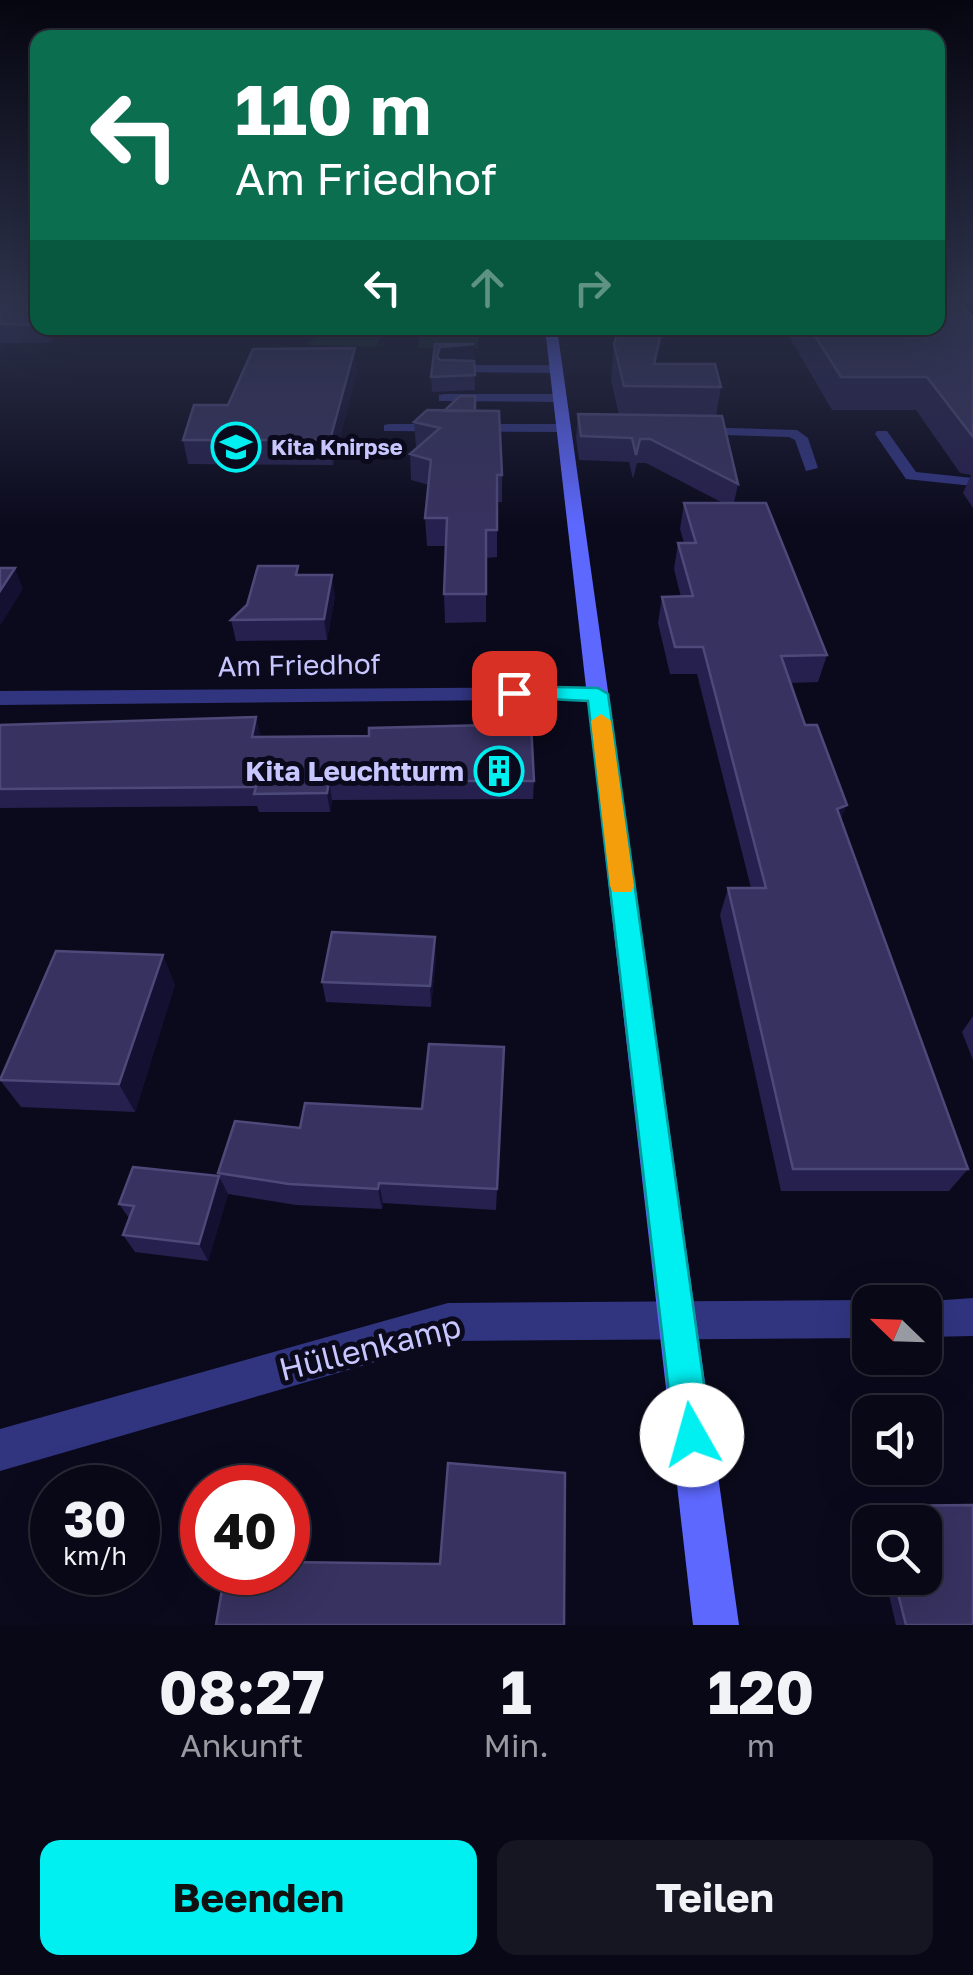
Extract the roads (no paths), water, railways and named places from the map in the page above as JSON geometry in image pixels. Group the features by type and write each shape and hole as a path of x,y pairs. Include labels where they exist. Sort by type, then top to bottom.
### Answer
{"street":[{"path":"558,373 716,1625"},
{"name":"Am Friedhof","path":"0,698 598,694"},
{"path":"942,1318 973,1317"},
{"name":"Hüllenkamp","path":"0,1450 448,1322 852,1319"}],"lane":[{"path":"456,373 564,411"},
{"path":"444,398 564,411"},
{"path":"389,428 564,411"},
{"path":"679,430 792,434 801,438 811,468"},
{"path":"882,434 912,476 973,482"}],"place":[{"name":"Kita Knirpse","path":"236,447"},
{"name":"Kita Leuchtturm","path":"499,771"}]}
